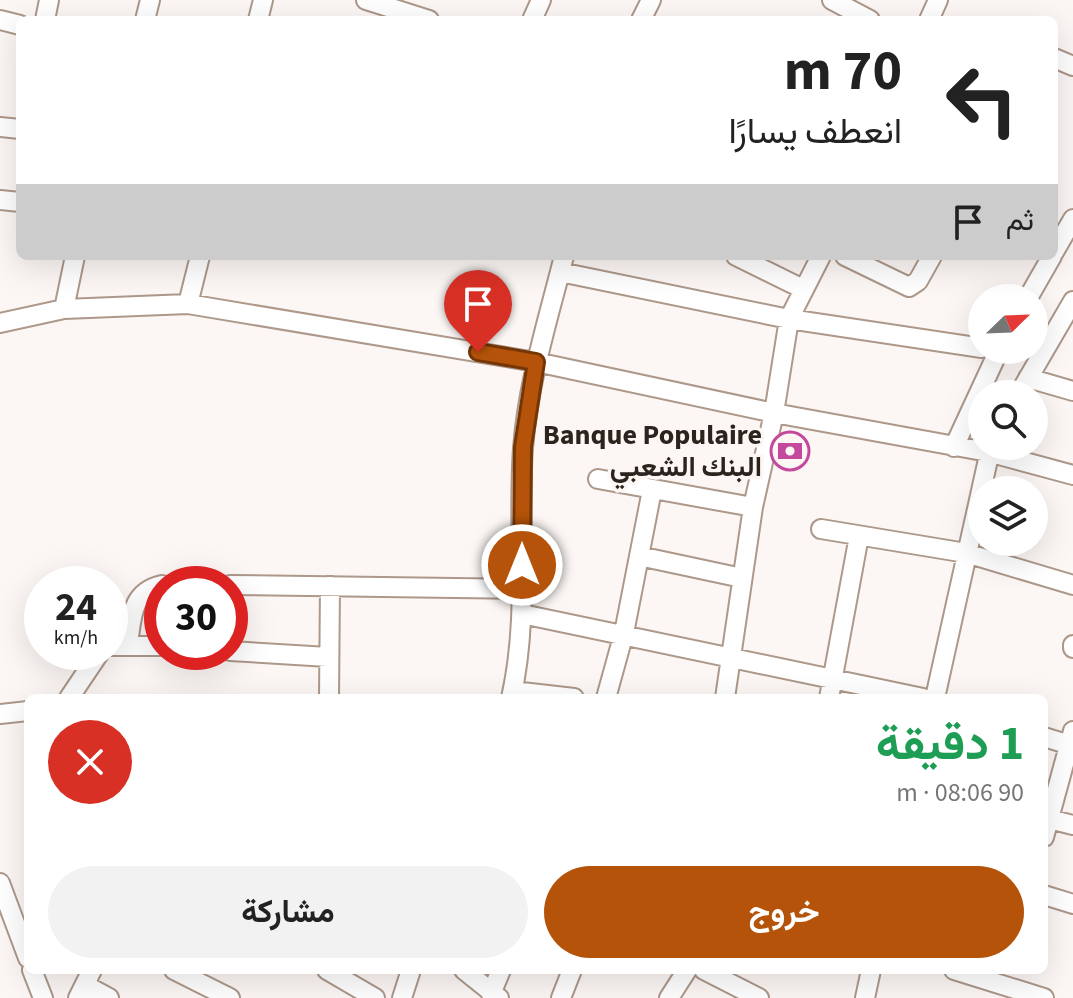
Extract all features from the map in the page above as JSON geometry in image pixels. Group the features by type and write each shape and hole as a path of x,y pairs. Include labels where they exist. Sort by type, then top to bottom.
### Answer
{"street":[{"path":"832,0 862,16"},
{"path":"371,1 422,12"},
{"path":"1058,245 1073,219"},
{"path":"64,309 74,260"},
{"path":"188,304 199,260"},
{"path":"744,260 803,289"},
{"path":"726,694 753,507 774,413 789,319 819,260"},
{"path":"853,260 909,287 918,281 930,260"},
{"path":"1036,284 1050,260"},
{"path":"512,694 522,614 523,447 536,362 562,264 789,319 968,346"},
{"path":"1027,380 1073,301"},
{"path":"0,323 64,309 188,304 536,362 774,413 968,448"},
{"path":"954,447 992,364"},
{"path":"1048,388 1073,391"},
{"path":"936,694 987,460"},
{"path":"1025,460 1073,475"},
{"path":"598,479 753,507"},
{"path":"607,694 624,633 652,490"},
{"path":"821,529 966,553 1073,585"},
{"path":"831,690 859,536"},
{"path":"639,556 742,578"},
{"path":"248,585 522,589"},
{"path":"329,694 330,586"},
{"path":"128,620 134,604 144,593"},
{"path":"522,614 732,655 831,690 877,694"},
{"path":"248,652 328,657"},
{"path":"72,694 88,670"},
{"path":"0,714 24,711"},
{"path":"1048,738 1072,741 1048,825"},
{"path":"1048,828 1073,825"},
{"path":"0,883 24,947"},
{"path":"1048,896 1073,904"},
{"path":"34,974 43,998"},
{"path":"182,974 230,998"},
{"path":"334,974 375,998"},
{"path":"402,998 410,974"},
{"path":"469,974 495,996 500,974"},
{"path":"561,998 570,974"},
{"path":"669,998 684,974"},
{"path":"712,974 756,997"},
{"path":"865,998 870,974"},
{"path":"967,974 1044,998"},
{"path":"85,984 109,998"}],"place":[{"name":"Banque Populaire البنك الشعبي","path":"790,451"}],"route":[{"path":"478,352 536,362 523,447 522,565"}]}
